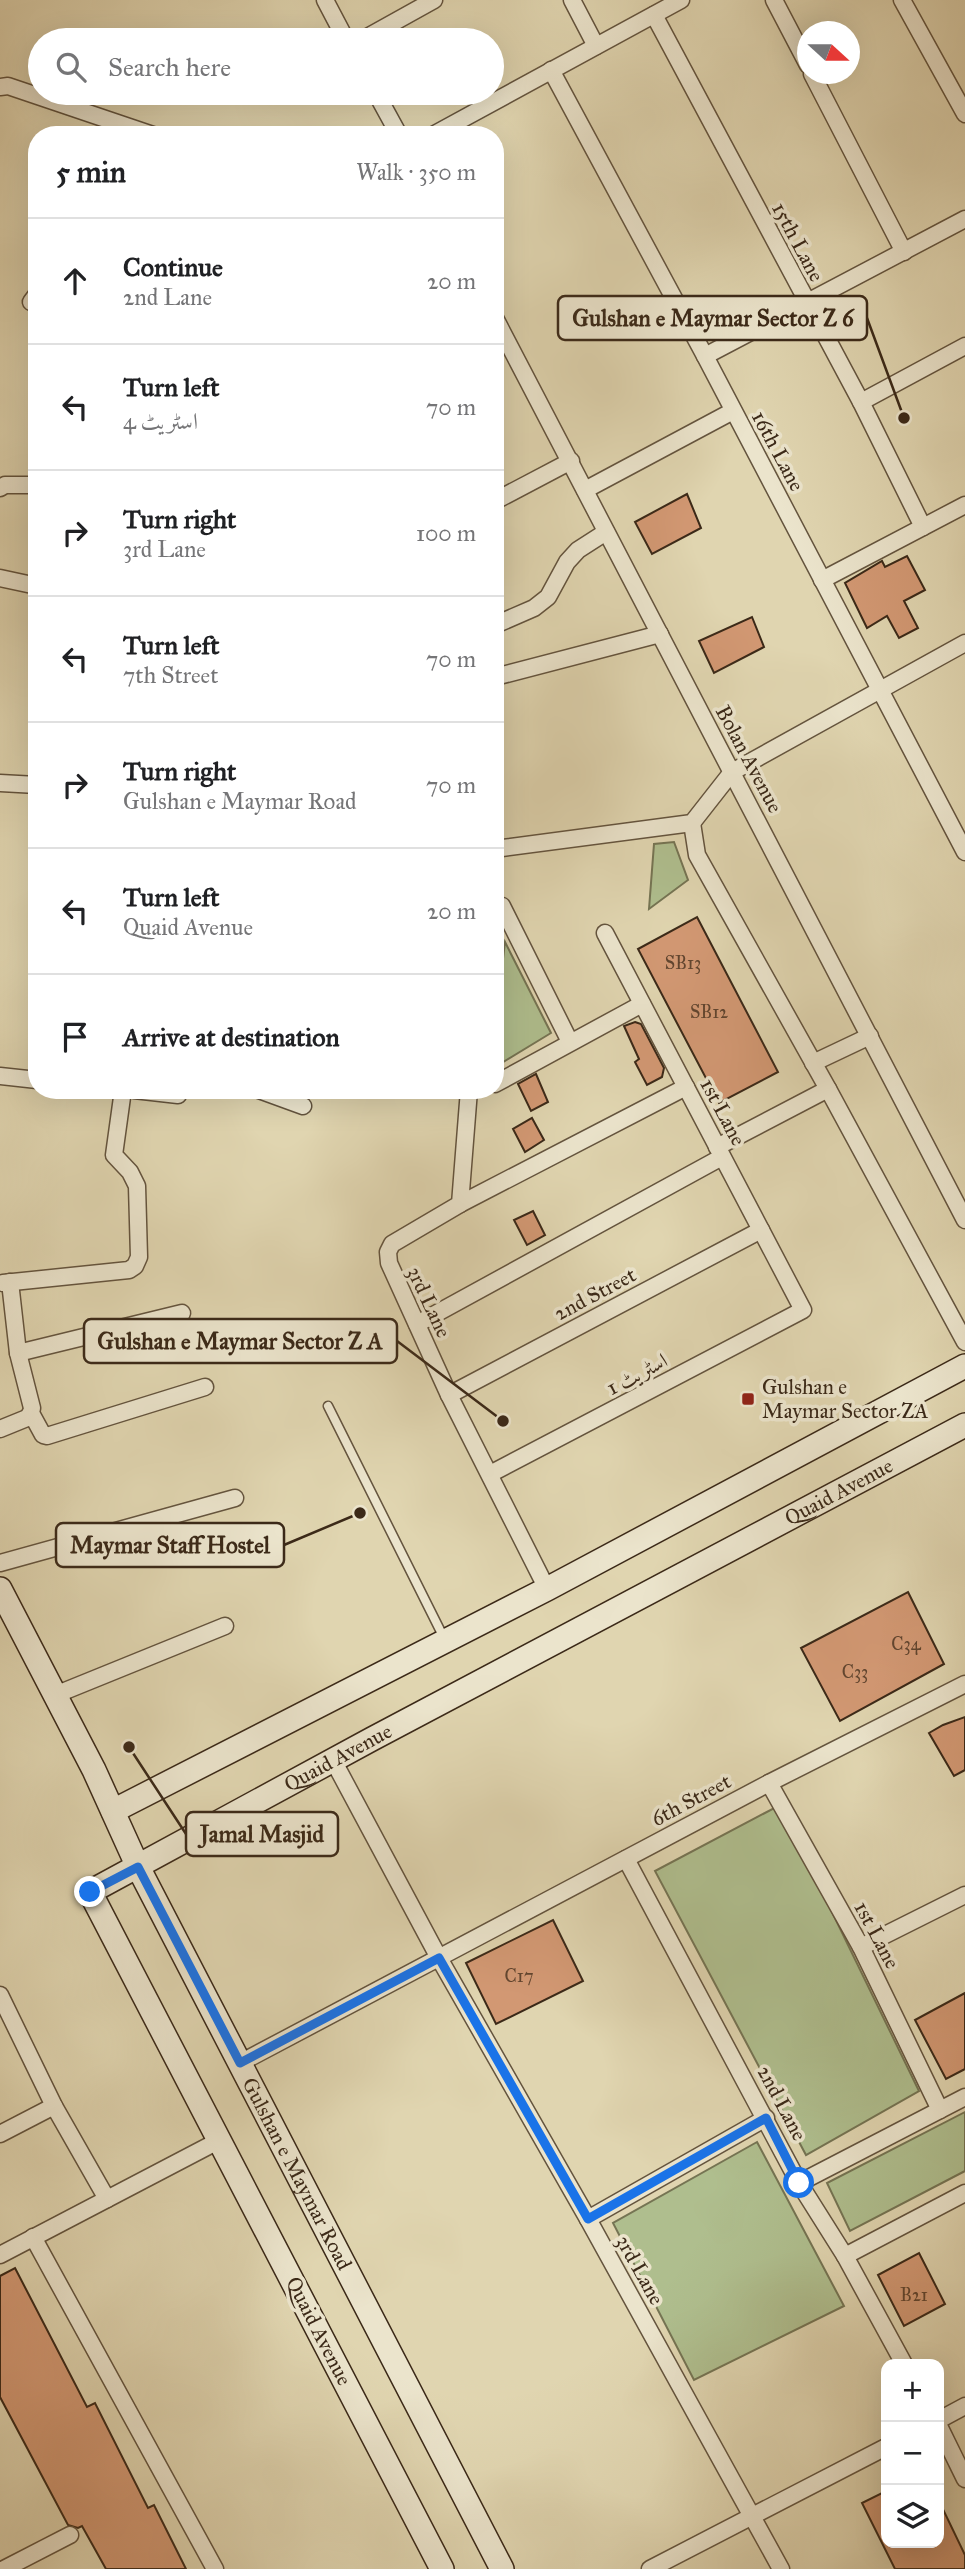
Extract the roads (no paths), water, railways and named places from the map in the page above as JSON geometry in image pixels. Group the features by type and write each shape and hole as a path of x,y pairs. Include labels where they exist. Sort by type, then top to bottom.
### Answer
{"main road":[{"path":"113,1811 547,1589 965,1366"},
{"name":"Quaid Avenue","path":"442,2569 90,1892 965,1425"},
{"name":"Gulshan e Maymar Road","path":"0,1589 113,1811 138,1867 502,2569"}],"street":[{"path":"325,0 340,28"},
{"path":"384,28 434,0"},
{"path":"572,0 596,46"},
{"path":"504,96 681,0"},
{"path":"774,0 797,45"},
{"path":"902,0 965,114"},
{"name":"15th Lane","path":"654,15 861,402 923,527"},
{"name":"16th Lane","path":"551,70 705,356 965,852"},
{"path":"817,84 904,252"},
{"path":"3,85 28,94"},
{"path":"56,105 111,126"},
{"path":"383,105 394,126"},
{"path":"449,126 487,105"},
{"path":"705,356 965,219"},
{"name":"Bolan Avenue","path":"504,335 965,1220"},
{"path":"861,402 965,346"},
{"path":"585,490 733,411"},
{"path":"504,496 571,461"},
{"path":"0,488 5,485 28,485"},
{"path":"822,579 965,505"},
{"path":"504,621 534,608 548,597 572,557 606,532"},
{"path":"0,578 28,584"},
{"path":"504,675 660,634"},
{"path":"504,848 692,823 732,772 965,643"},
{"path":"0,783 28,785"},
{"path":"692,823 697,855 965,1342"},
{"path":"504,910 570,1042"},
{"name":"1st Lane","path":"605,933 803,1310"},
{"path":"504,1079 642,1004"},
{"path":"813,1063 870,1036"},
{"path":"0,1076 28,1079"},
{"path":"460,1204 686,1087"},
{"path":"416,1324 828,1089"},
{"path":"0,1429 27,1418 32,1408 5,1283 129,1270 135,1266 139,1257 137,1186 130,1172 114,1155 122,1099"},
{"path":"284,1099 303,1106"},
{"path":"460,1204 469,1099"},
{"name":"3rd Lane","path":"460,1204 392,1244 388,1252 388,1264 449,1395 547,1589"},
{"name":"2nd Street","path":"449,1395 761,1230"},
{"name":"اسٹریٹ 1","path":"490,1474 803,1310"},
{"path":"18,1353 182,1313"},
{"path":"31,1413 40,1432 47,1436 205,1387"},
{"path":"0,1563 234,1498"},
{"path":"55,1695 225,1626"},
{"name":"6th Street","path":"240,2063 769,1783 965,1684"},
{"name":"3rd Lane","path":"333,1760 439,1958 588,2219 781,2569"},
{"name":"1st Lane","path":"769,1783 861,1947 940,2110"},
{"name":"2nd Lane","path":"626,1859 799,2183 845,2256 902,2359"},
{"path":"861,1947 965,1895"},
{"path":"0,1995 54,2106 107,2199"},
{"path":"799,2183 965,2096"},
{"path":"0,2134 54,2106"},
{"path":"588,2219 766,2118"},
{"path":"0,2255 220,2140"},
{"path":"845,2256 965,2193"},
{"path":"33,2237 215,2569"},
{"path":"944,2417 965,2406"},
{"path":"944,2437 965,2479"},
{"path":"650,2569 881,2450"},
{"path":"4,2569 70,2535"}],"lane":[{"path":"328,1406 446,1641"}],"place":[{"name":"Gulshan e Maymar Sector Z 6","path":"904,418"},
{"name":"Gulshan e Maymar Sector ZA","path":"748,1399"},
{"name":"Gulshan e Maymar Sector Z A","path":"503,1421"},
{"name":"Maymar Staff Hostel","path":"360,1513"},
{"name":"Jamal Masjid","path":"129,1747"}]}
